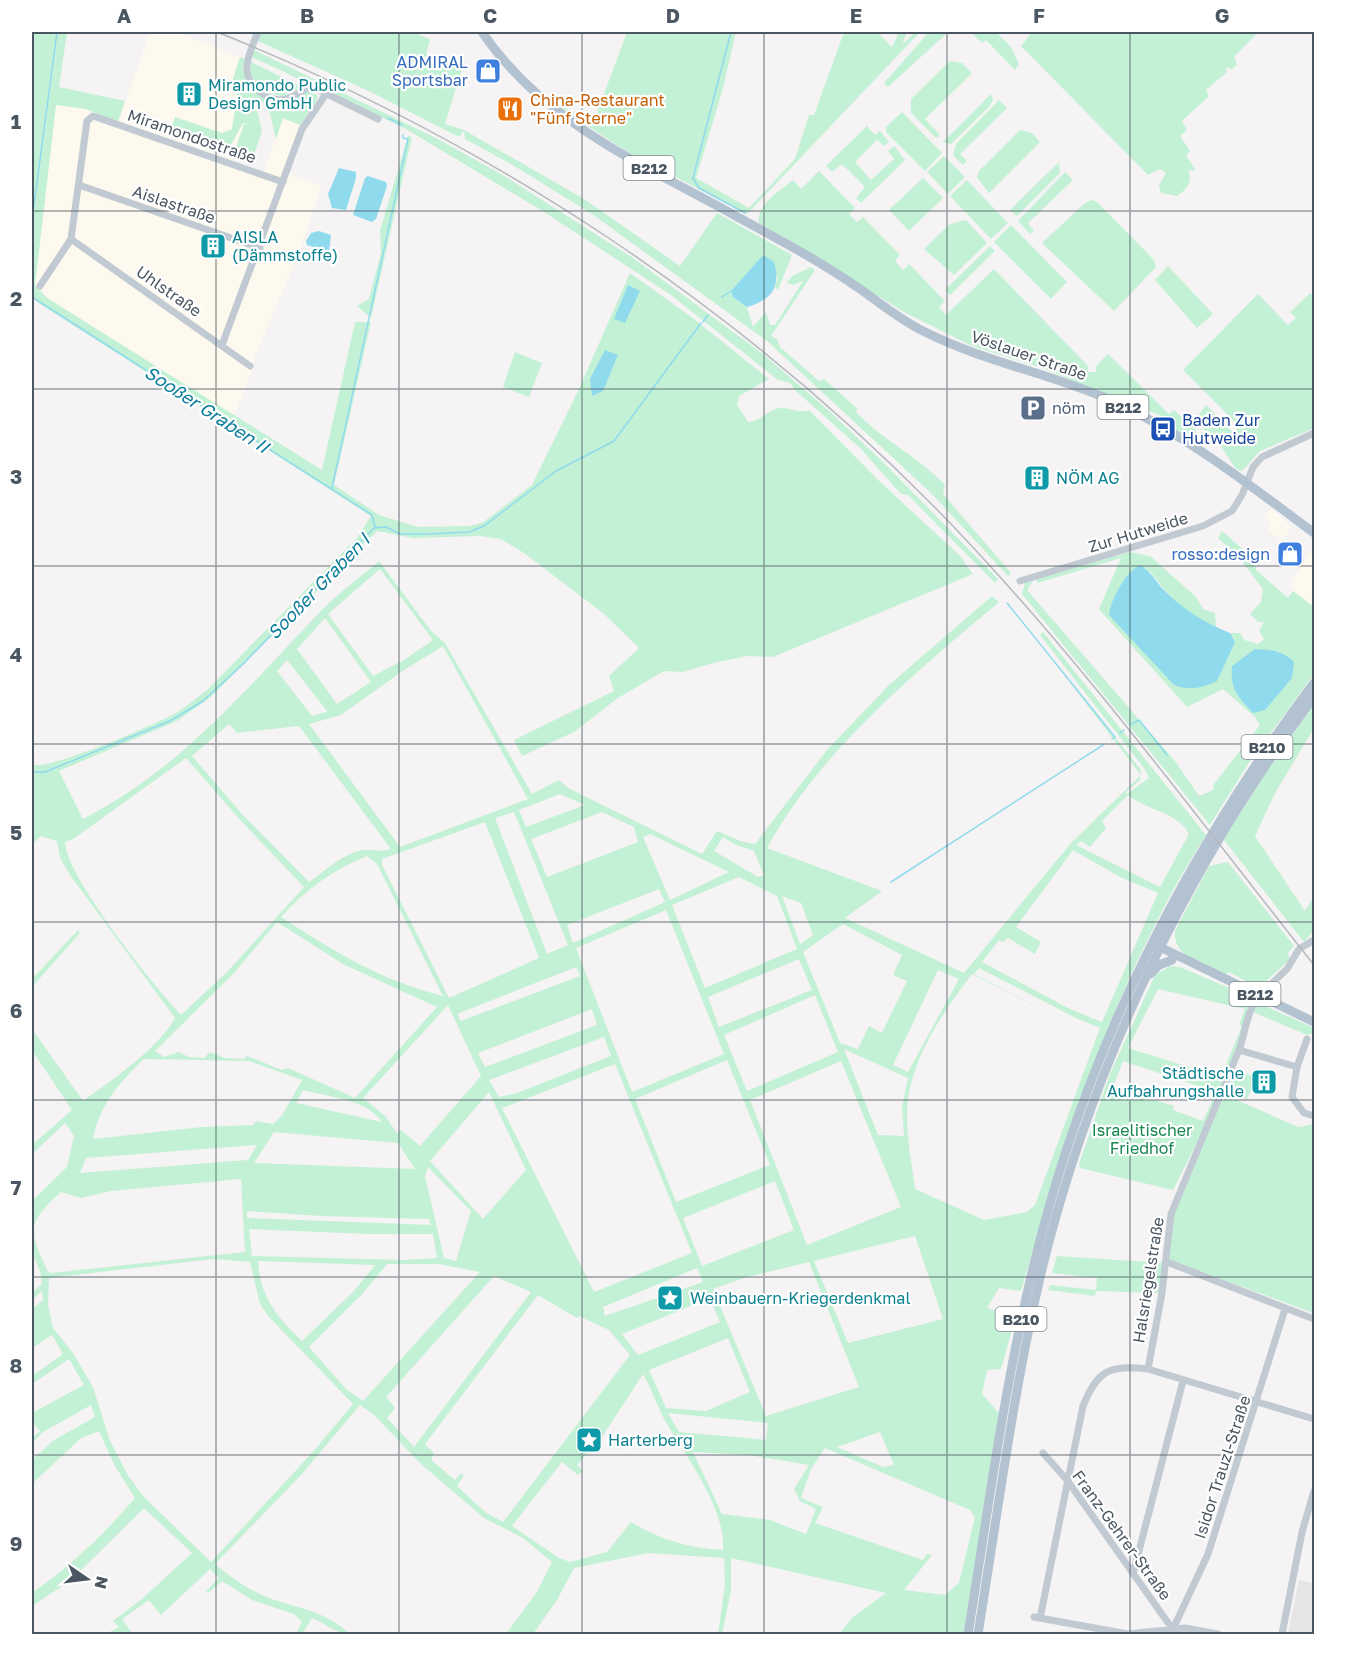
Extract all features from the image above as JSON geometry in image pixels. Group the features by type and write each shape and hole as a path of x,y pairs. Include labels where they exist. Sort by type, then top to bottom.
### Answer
{"main road":[{"name":"Vöslauer Straße","path":"482,32 513,72 557,112 608,145 824,266 918,328 966,350 1036,372 1110,400 1182,440 1314,533"},
{"name":"B210","path":"978,1635 1025,1348 1043,1264 1063,1194 1101,1082 1146,977 1155,949 1169,930 1208,859 1226,818 1265,750 1314,683"},
{"name":"B210","path":"968,1635 1015,1348 1034,1263 1077,1120 1118,1015 1155,949 1201,850 1314,697"},
{"path":"1146,977 1173,957 1169,930"},
{"name":"B212","path":"1155,949 1314,1022"}],"street":[{"path":"258,32 247,66 248,75 257,90 284,100 311,86 378,119"},
{"path":"222,345 260,248 302,129 326,94"},
{"name":"Miramondostraße","path":"79,185 87,121 93,116 283,182"},
{"path":"40,285 71,239 79,185"},
{"name":"Aislastraße","path":"79,185 260,248"},
{"name":"Uhlstraße","path":"71,239 250,366"},
{"name":"Zur Hutweide","path":"1020,581 1203,526 1225,517 1242,495 1253,467 1262,457 1314,433"},
{"path":"1264,991 1287,969 1299,949 1314,940"},
{"name":"Halsriegelstraße","path":"1103,1632 1037,1617 1083,1406 1094,1383 1107,1370 1148,1369 1167,1262 1171,1214 1247,1030 1250,1008 1255,1002"},
{"path":"1307,1039 1297,1067 1292,1097 1304,1113 1314,1116"},
{"path":"1239,1050 1297,1067"},
{"path":"1167,1262 1314,1319"},
{"name":"Isidor Trauzl-Straße","path":"1175,1632 1208,1554 1285,1309"},
{"path":"1148,1369 1314,1419"},
{"path":"1133,1574 1183,1380"},
{"name":"Franz-Gehrer-Straße","path":"1043,1453 1067,1480 1175,1632"},
{"path":"1282,1635 1302,1532 1314,1491"},
{"path":"1103,1632 1128,1634 1175,1632 1185,1628 1218,1635"}],"shaded area":[{"path":"150,32 177,32 240,57 231,84 254,97 262,131 244,125 232,160 118,122"},
{"path":"56,105 86,109 96,121 262,178 283,118 300,125 284,172 322,186 297,258 252,363 252,372 234,416 47,297 35,285"},
{"path":"1271,509 1292,527 1281,541 1268,529 1272,523 1265,518"},
{"path":"1314,545 1314,607 1293,591 1291,582"},
{"path":"1299,1580 1314,1583 1314,1634 1288,1634"}],"green space":[{"path":"32,32 67,32 59,87 125,101 118,122 86,109 56,105 35,285 47,298 322,470 355,322 371,322 334,485 379,515 418,527 469,526 482,523 532,485 579,389 630,273 694,319 769,379 739,396 737,405 748,422 780,408 809,410 877,479 960,556 973,574 773,657 748,656 683,672 664,671 618,698 574,732 522,756 514,740 614,691 609,676 639,648 603,613 524,553 501,539 481,536 413,538 377,531 211,697 177,721 59,771 83,819 119,799 182,752 238,698 327,605 379,561 431,631 445,643 532,794 559,780 568,788 702,854 717,831 740,841 755,844 827,750 889,685 992,596 999,602 903,685 841,746 788,813 767,848 882,891 845,918 964,973 1071,843 1140,776 1140,780 1126,792 1127,794 1149,778 1144,768 1040,635 1043,632 1206,835 1174,888 1120,999 1076,1114 1021,1291 999,1288 987,1308 1016,1316 1001,1369 987,1370 982,1394 1000,1414 964,1634 839,1634 852,1618 886,1593 731,1558 731,1591 722,1634 718,1634 725,1585 724,1558 649,1553 574,1568 557,1600 533,1634 506,1634 537,1592 552,1562 523,1538 484,1518 421,1464 373,1414 360,1405 301,1475 215,1564 255,1592 318,1614 339,1625 350,1634 335,1630 312,1618 302,1634 296,1634 302,1622 294,1614 252,1600 222,1581 208,1593 206,1591 219,1578 210,1569 161,1615 149,1600 122,1619 133,1634 106,1634 119,1627 113,1621 142,1599 192,1553 144,1508 70,1581 32,1606 32,1593 86,1549 135,1498 115,1466 99,1431 81,1438 32,1484 32,1460 54,1440 95,1417 91,1405 43,1432 32,1443 32,1438 40,1431 32,1422 32,1413 84,1385 69,1359 32,1384 32,1376 63,1354 52,1335 32,1348 32,1309 43,1300 42,1291 32,1300 32,1293 42,1284 40,1271 32,1252 32,1201 67,1167 74,1136 65,1123 32,1154 32,1145 72,1110 32,1050 32,1029 83,1101 146,1052 158,1041 175,1018 70,875 60,858 57,841 41,836 32,844 32,765 60,761 101,746 160,721 185,707 206,691 357,538 371,516 37,302 32,293","holes":["380,569 433,640 404,660 373,676 328,614","325,618 371,682 337,704 297,649","443,646 528,799 400,847 309,724 341,715 401,672","287,660 327,711 326,712 312,716 277,671","229,724 237,733 299,726 391,849 358,851 332,865 309,882 241,813 192,756","186,758 242,822 304,887 227,972 181,1015 133,957 95,904 69,858 65,842 73,839","560,794 585,805 526,827 519,810","1128,795 1170,816 1189,834 1160,887 1076,845 1081,841 1090,847 1106,828 1102,821","514,812 568,945 547,954 495,818","602,812 634,827 638,842 547,877 531,839","485,822 539,958 449,998 382,865 382,859","650,834 729,872 670,900 643,837","723,837 734,844 754,851 764,875 758,877 714,851","1073,850 1120,877 1158,893 1102,1022 1070,1009 982,962 999,940 1003,942 1008,938 1035,954 1041,942 1016,927","367,856 377,864 443,996 399,982 359,964 281,917 310,889 343,867","739,877 777,896 797,949 705,988 672,905","659,889 665,902 573,943 567,925","782,896 801,903 813,935 800,944","666,910 724,1054 632,1092 576,948","277,922 343,964 437,1007 355,1098 288,1068 282,1070 247,1056 244,1059 225,1058 210,1052 204,1058 189,1057 179,1052 164,1057 155,1051 234,973","843,924 902,955 893,975 907,981 882,1033 869,1026 858,1049 840,1043 803,952","799,959 812,990 719,1027 708,997","576,967 580,976 461,1021 457,1014","979,968 1100,1028 1035,1205 1027,1212 984,1220 915,1189 908,1133 909,1096 920,1058 949,1005 972,974 1049,1013 974,974","938,970 959,979 908,1072 893,1065","815,995 838,1052 747,1091 724,1035","448,1005 481,1076 420,1146 401,1130 397,1133 385,1116 363,1098","592,1009 597,1025 485,1067 478,1053","604,1037 611,1056 517,1093 499,1097 489,1080","844,1049 908,1078 902,1108 904,1136 878,1135","144,1059 249,1061 302,1080 283,1114 273,1124 256,1121 253,1125 202,1127 93,1139 105,1105 119,1085","727,1060 770,1165 676,1202 635,1099","841,1061 901,1207 807,1245 750,1100","615,1064 692,1253 594,1292 502,1108","303,1090 367,1108 382,1122 296,1103","489,1092 526,1170 483,1219 430,1161","274,1132 398,1143 415,1169 254,1163","257,1145 248,1160 80,1173 86,1158","428,1167 471,1211 456,1261 444,1258 425,1176","241,1179 245,1252 52,1273 48,1272 34,1237 36,1221 61,1192 81,1198 111,1191","775,1181 794,1230 702,1266 683,1218","247,1211 429,1219 431,1225 247,1218","249,1229 433,1234 437,1258 403,1260 252,1256","915,1236 943,1319 848,1343 814,1261","213,1259 250,1262 260,1304 269,1317 353,1404 311,1454 211,1562 144,1497 129,1477 110,1441 93,1387 73,1353 53,1328 48,1305 49,1278","258,1261 375,1265 353,1292 302,1341 278,1315 266,1296 259,1274","809,1262 859,1387 766,1416 713,1289 747,1277","387,1264 439,1264 480,1272 363,1401 346,1389 309,1347 363,1293","697,1268 703,1282 605,1316 603,1307","494,1276 531,1292 414,1447 387,1418 395,1408 386,1397","538,1295 577,1318 579,1316 609,1330 630,1355 503,1522 485,1512 457,1486 464,1475 461,1473 455,1480 431,1460 434,1453 425,1444","710,1298 720,1322 638,1355 622,1334","728,1338 750,1392 706,1411 666,1408 649,1370","643,1374 664,1418 712,1501 722,1534 723,1550 699,1548 675,1542 631,1522 607,1552 570,1562 559,1558 512,1526 562,1462 578,1475 583,1471 577,1465 600,1440","668,1413 768,1423 766,1440 679,1432","880,1432 894,1465 883,1467 837,1447","825,1448 970,1510 975,1517 959,1583 945,1595 904,1590 932,1555 927,1554 923,1560 815,1523 823,1507 801,1498 811,1469","693,1452 749,1455 809,1465 794,1489 800,1501 816,1509 806,1534 770,1520 722,1514"]},
{"path":"260,32 411,32 430,39 426,54 463,66 445,124 464,130 584,199 680,266 717,213 792,255 778,290 775,287 778,276 733,297 747,307 753,327 766,312 770,325 775,325 803,281 793,285 787,283 792,276 811,267 815,270 771,336 777,339 780,347 819,381 824,379 858,409 855,411 866,421 945,485 943,494 1011,573 1008,576 932,494 767,341 592,214 511,164 465,139 464,131 459,137 371,92 258,41"},
{"path":"627,32 736,32 722,92 696,178 749,208 795,159 809,115 814,115 844,32 877,32 892,47 899,32 907,32 902,45 915,32 920,32 747,214 629,153 548,100 550,97 592,126"},
{"path":"929,32 948,32 888,87 884,83"},
{"path":"971,32 996,32 1011,47 1019,64 1015,70 986,40 982,43"},
{"path":"1032,32 1258,32 1234,57 1237,64 1232,69 1226,67 1227,72 1206,90 1209,96 1182,121 1187,130 1180,136 1190,151 1186,155 1196,171 1188,170 1190,178 1188,185 1177,196 1161,193 1159,185 1166,173 1160,169 1148,175 1021,46"},
{"path":"254,50 438,139 506,177 633,258 763,354 829,411 883,462 998,579 995,583 908,495 901,494 860,448 790,383 778,380 671,295 541,210 406,129 252,57"},
{"path":"240,57 245,59 243,70 252,89 287,102 307,91 317,95 317,100 300,125 283,118 276,139 268,105 254,98 262,131 251,163 233,156 244,124 256,128 243,123 225,156 169,135 175,117 222,133 232,129 238,88 231,85"},
{"path":"950,61 962,63 972,73 925,119 940,135 936,138 911,113 911,99"},
{"path":"251,62 300,88 283,96 264,90 252,75"},
{"path":"991,94 993,100 989,107 951,144 943,142"},
{"path":"999,100 1007,108 960,154 967,161 963,165 953,155 956,144"},
{"path":"902,112 942,153 925,171 886,132 886,127"},
{"path":"867,126 875,135 880,131 889,142 884,146 877,140 855,162 871,180 894,159 888,151 894,146 905,160 861,203 856,198 865,187 842,164 832,172 826,166"},
{"path":"1020,130 1032,133 1040,142 989,193 977,177 979,171"},
{"path":"408,136 412,137 371,318 357,306 369,299 381,253 380,231"},
{"path":"944,156 965,177 948,194 927,172"},
{"path":"1059,162 1060,173 1017,216 1010,210"},
{"path":"819,171 855,208 849,214 857,222 863,217 900,255 895,261 903,270 909,264 945,301 939,307 946,315 994,269 1088,366 1088,372 1096,372 1096,366 1108,354 1169,414 1174,410 1196,430 1195,440 1191,441 1172,427 1172,422 1157,414 1041,368 1043,362 1036,366 972,346 904,312 759,223 761,210 776,193 793,180 801,189"},
{"path":"1065,172 1073,180 1028,223 1034,231 1030,234 1018,221"},
{"path":"923,178 943,198 909,231 889,210"},
{"path":"967,180 1008,223 991,239 950,196"},
{"path":"1091,200 1097,202 1154,260 1156,267 1114,311 1042,243"},
{"path":"966,220 987,243 954,275 924,249 950,224"},
{"path":"1011,225 1067,282 1051,299 994,242"},
{"path":"990,246 995,251 950,295 945,290"},
{"path":"1168,266 1213,314 1197,328 1155,280"},
{"path":"1310,293 1314,298 1314,428 1260,451 1242,471 1236,469 1218,442 1194,421 1206,405 1233,432 1239,426 1183,370 1258,294 1288,325 1296,318 1290,312"},
{"path":"515,352 542,363 529,397 503,387"},
{"path":"1222,531 1255,560 1256,570 1288,598 1293,591 1314,607 1314,674 1248,764 1210,825 1022,594 1025,583 1033,581 1027,590 1175,761 1199,796 1213,790 1214,784 1260,725 1255,717 1223,689 1187,707 1099,609 1121,558 1037,583 1037,579 1130,552 1150,556 1196,597 1203,609 1215,613 1216,627 1188,612 1163,588 1150,571 1110,607 1235,642 1230,633 1240,633 1244,640 1258,644 1264,639 1259,631 1264,622 1258,622 1250,614 1261,602 1263,589 1237,555 1218,538"},
{"path":"1034,636 1141,770 1141,774"},
{"path":"1314,705 1314,728 1274,795 1255,836 1305,911 1314,896 1314,930 1304,942 1224,840 1264,775"},
{"path":"1228,862 1294,946 1288,953 1290,959 1259,988 1229,972 1225,975 1199,964 1184,954 1176,940 1175,931 1209,866"},
{"path":"78,930 80,933 32,987 32,979"},
{"name":"Israelitischer Friedhof","path":"1170,966 1180,967 1253,998 1248,1006 1244,1030 1207,1122 1173,1190 1080,1168 1079,1164 1110,1074 1155,975","holes":["1158,989 1245,1009 1239,1025 1242,1026 1221,1077 1128,1048","1123,1061 1216,1092 1203,1121 1173,1110 1174,1106 1113,1087"]},
{"path":"1258,1003 1312,1027 1314,1033 1307,1035 1253,1012"},
{"path":"1236,1069 1262,1081 1260,1086 1253,1086 1247,1099 1227,1090"},
{"path":"1223,1094 1298,1127 1314,1124 1314,1313 1169,1260 1174,1212"},
{"path":"1057,1256 1164,1263 1160,1293 1096,1291 1095,1296 1048,1290 1050,1285 1096,1290 1097,1278 1052,1273"}],"water":[{"path":"339,168 356,172 346,210 332,208 328,194"},
{"path":"368,176 386,182 387,186 376,219 372,222 353,215 365,178"},
{"path":"319,231 331,235 329,252 316,251 316,248 307,245 306,241 311,233"},
{"path":"763,255 774,262 775,285 763,301 747,307 733,297 731,291"},
{"path":"628,285 640,291 625,323 614,319"},
{"path":"605,350 618,355 603,391 592,396 590,379"},
{"path":"1140,565 1186,609 1230,633 1235,642 1217,681 1196,688 1174,685 1109,615 1120,586"},
{"path":"1255,649 1281,653 1294,662 1292,678 1265,710 1253,713 1236,692 1232,681 1232,666"}],"waterway":[{"name":"Sooßer Graben II","path":"32,220 57,32"},
{"path":"731,32 693,178 699,188 745,213"},
{"path":"388,118 402,125"},
{"path":"332,488 408,139 403,138 403,135"},
{"path":"722,297 731,291"},
{"name":"Sooßer Graben II","path":"32,297 372,515 375,527"},
{"path":"703,322 708,315"},
{"name":"Sooßer Graben I","path":"32,772 45,772 170,721 203,701 243,664 374,528 386,527 400,534 469,532 484,526 556,471 614,441 701,323"},
{"path":"1007,603 1115,737 1112,739"},
{"path":"1132,724 1139,720 1167,755"},
{"path":"1120,733 1124,730"},
{"path":"891,882 1103,745"}],"railway":[{"path":"217,32 319,76 419,125 515,179 609,238 700,303 787,371 871,445 950,523 999,576 1092,684 1314,965"}],"place":[{"name":"ADMIRAL Sportsbar","path":"488,71"},
{"name":"Miramondo Public Design GmbH","path":"189,94"},
{"name":"China-Restaurant \"Fünf Sterne\"","path":"510,109"},
{"name":"AISLA (Dämmstoffe)","path":"213,246"},
{"name":"nöm","path":"1033,408"},
{"name":"Baden Zur Hutweide","path":"1163,429"},
{"name":"NÖM AG","path":"1037,478"},
{"name":"rosso:design","path":"1290,554"},
{"name":"Städtische Aufbahrungshalle","path":"1264,1082"},
{"name":"Weinbauern-Kriegerdenkmal","path":"670,1298"},
{"name":"Harterberg","path":"589,1440"}]}
